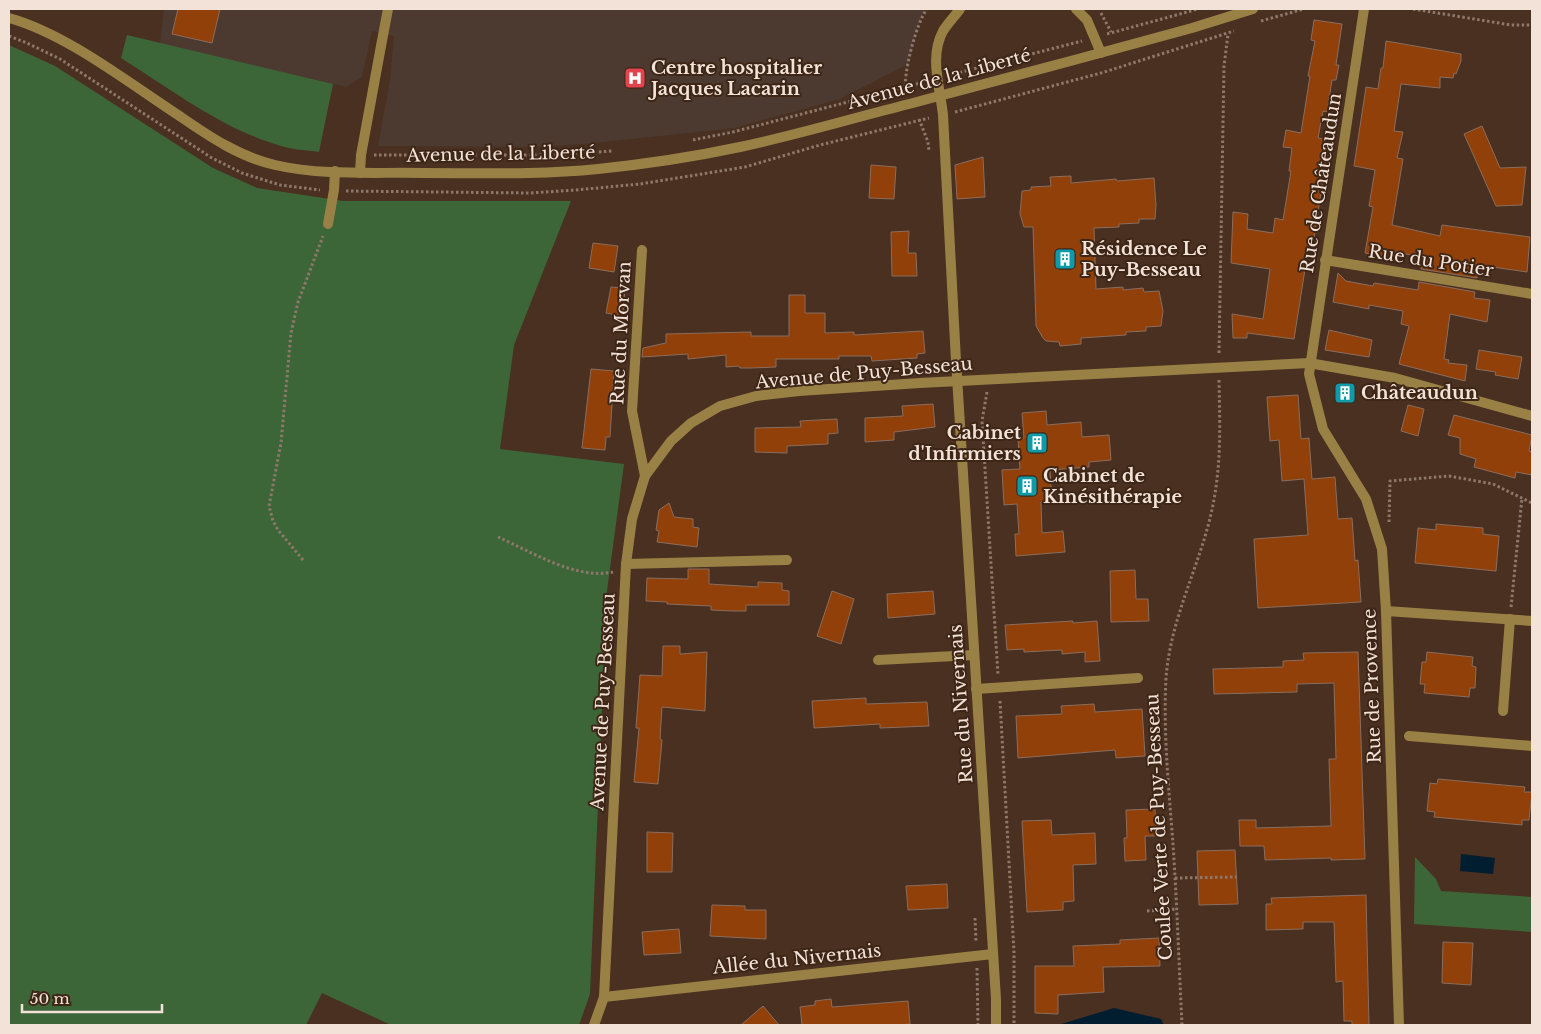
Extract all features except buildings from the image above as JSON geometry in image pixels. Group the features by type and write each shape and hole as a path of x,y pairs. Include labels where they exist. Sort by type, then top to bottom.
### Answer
{"street":[{"path":"360,173 361,155 388,9"},
{"name":"Rue du Nivernais","path":"960,9 943,31 936,53 937,79 941,95 996,1025"},
{"path":"1076,9 1087,20 1101,53"},
{"name":"Avenue de la Liberté","path":"9,18 47,33 78,50 212,138 244,155 273,164 306,170 335,172 520,174 596,169 741,147 1101,53 1254,9"},
{"name":"Rue de Châteaudun","path":"1310,363 1364,9"},
{"path":"328,224 335,172"},
{"name":"Rue du Morvan","path":"642,250 632,412 645,476"},
{"name":"Rue du Potier","path":"1325,260 1532,294"},
{"name":"Avenue de Puy-Besseau","path":"594,1025 604,997 626,564 632,519 645,476 671,441 691,423 720,406 756,396 799,391 1310,363 1395,378 1532,416"},
{"name":"Rue de Provence","path":"1310,363 1309,374 1323,428 1366,499 1382,549 1386,611 1399,1025"},
{"path":"626,564 787,560"},
{"path":"1386,611 1532,621"},
{"path":"1503,711 1510,619"},
{"path":"878,660 974,655"},
{"path":"976,689 1138,678"},
{"path":"1409,736 1532,746"},
{"name":"Allée du Nivernais","path":"604,997 993,954"}],"path":[{"path":"920,121 908,104 905,87 908,64 919,22 927,9"},
{"path":"1098,9 1110,32"},
{"path":"689,140 733,132 1095,38 1110,32 1198,9"},
{"path":"1258,22 1304,9"},
{"path":"1413,9 1511,25 1532,25"},
{"name":"Coulée Verte de Puy-Besseau","path":"1182,1025 1177,909 1165,729 1166,677 1171,641 1208,528 1218,482 1220,455 1218,367 1224,66 1228,34 1242,28"},
{"path":"361,155 554,155 621,150"},
{"path":"303,560 278,530 268,506 281,443 291,333 296,310 328,224"},
{"path":"1389,525 1390,481 1448,476 1493,484 1532,503"},
{"path":"1510,619 1522,498"},
{"path":"498,537 559,566 590,574 603,575 614,572 626,564"},
{"path":"1175,878 1237,877"},
{"path":"1147,912 1177,909"}],"shaded area":[{"name":"Centre hospitalier Jacques Lacarin","path":"164,9 927,9 919,22 908,64 840,99 734,128 594,143 536,147 378,146 390,80 394,36 372,31 362,77 346,87 160,44"}],"green space":[{"path":"127,35 333,84 319,152 295,149 259,139 198,108 121,58"},
{"path":"9,45 55,66 213,168 257,188 343,201 571,201 514,345 500,449 624,464 607,591 590,994 579,1025 391,1025 322,993 306,1025 9,1025"},
{"path":"1415,857 1436,879 1441,891 1532,897 1532,932 1414,924"}],"water":[{"path":"1461,854 1495,858 1493,874 1460,871"},
{"path":"1114,1008 1161,1019 1164,1025 1058,1025"}],"place":[{"name":"Centre hospitalier Jacques Lacarin","path":"635,78"},
{"name":"Résidence Le Puy-Besseau","path":"1065,259"},
{"name":"Châteaudun","path":"1345,393"},
{"name":"Cabinet d'Infirmiers","path":"1037,443"},
{"name":"Cabinet de Kinésithérapie","path":"1027,486"}]}
